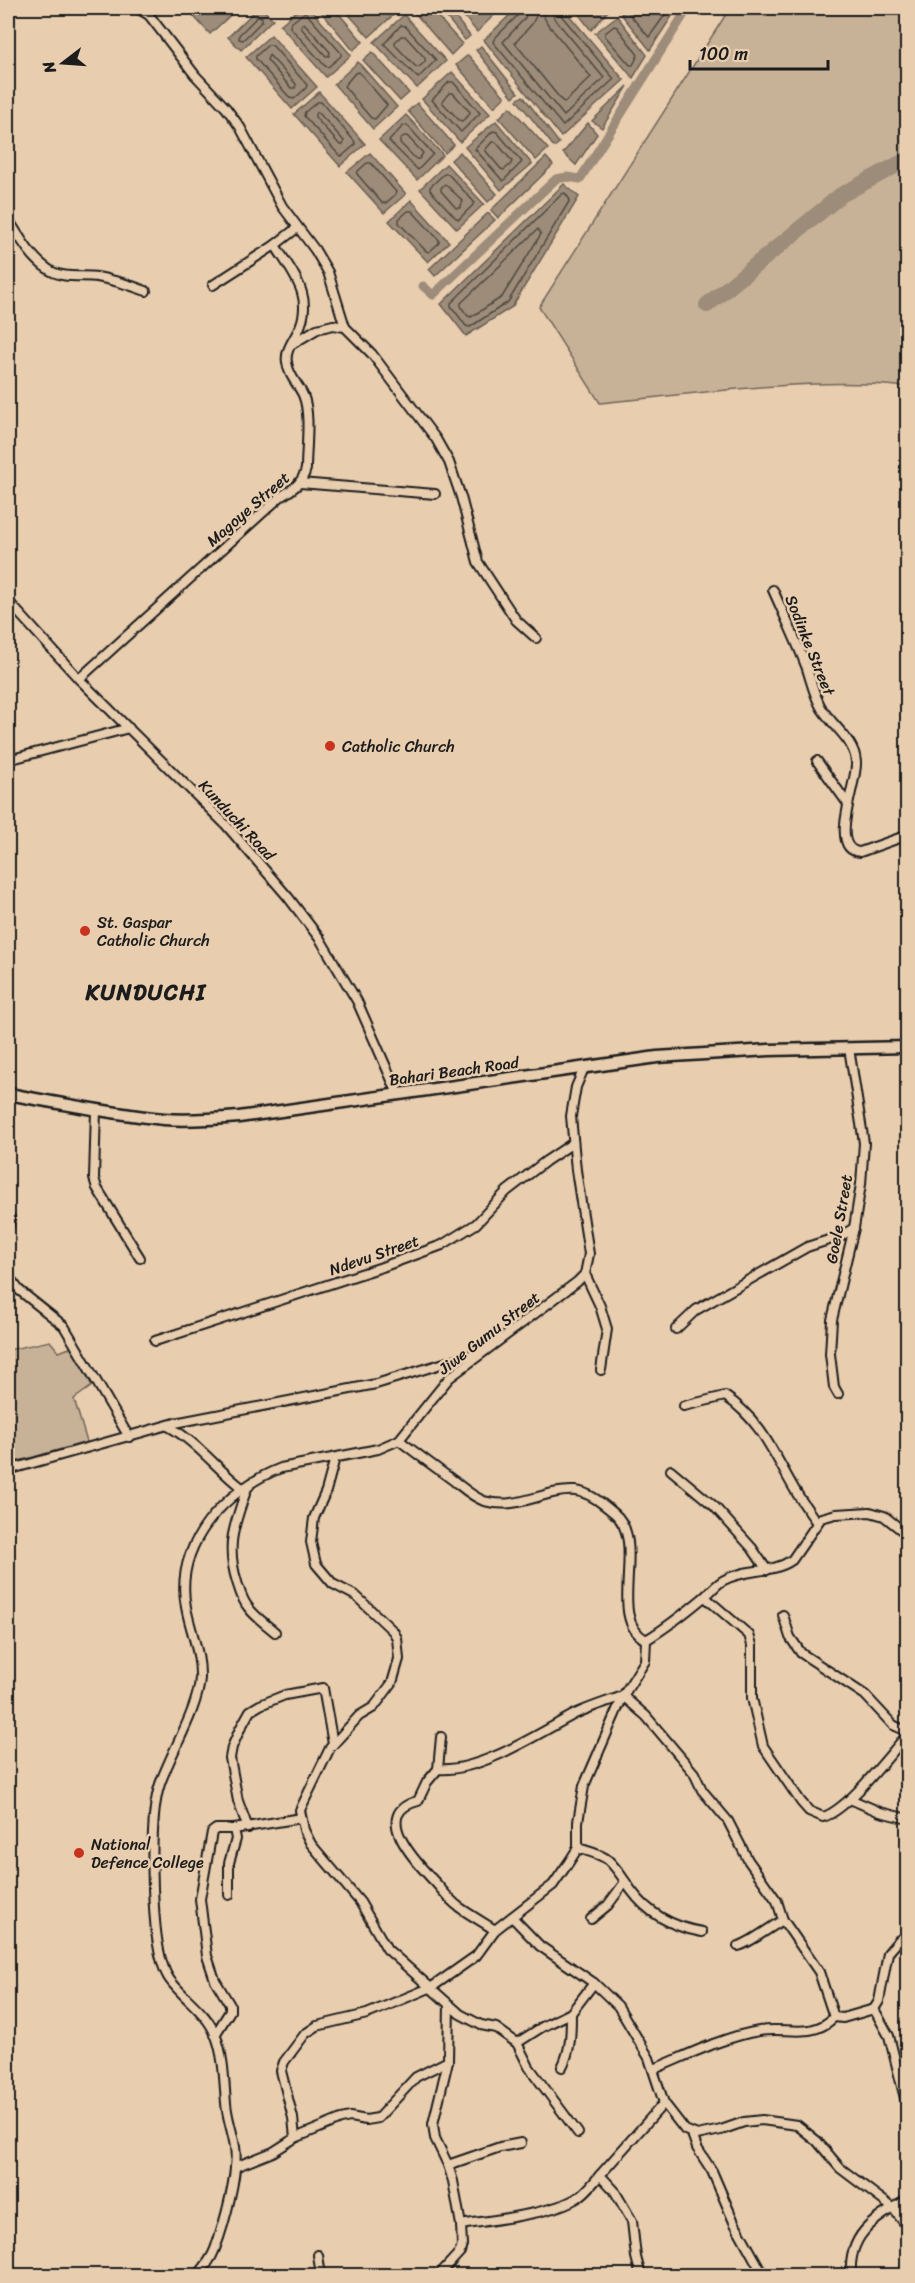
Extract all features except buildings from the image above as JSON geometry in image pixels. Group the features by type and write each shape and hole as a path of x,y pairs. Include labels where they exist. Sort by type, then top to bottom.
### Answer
{"street":[{"path":"137,8 149,15 195,75 226,108 240,127 282,206 315,250 328,272 345,327 372,354 436,439 449,462 461,497 478,562 516,620 536,638"},
{"path":"8,219 26,246 48,270 62,275 114,281 146,291"},
{"path":"213,285 297,228"},
{"name":"Magoye Street","path":"79,679 280,497 300,483 306,469 306,410 304,396 287,365 286,356 303,322 305,304 298,282 275,245"},
{"path":"290,345 317,329 333,325 345,327"},
{"path":"300,483 435,494"},
{"name":"Sodinke Street","path":"773,590 822,709 854,751 856,771 848,804 844,841 851,851 860,852 908,835"},
{"name":"Kunduchi Road","path":"8,601 79,679 226,825 288,897 320,939 357,1001 398,1094"},
{"path":"8,760 129,728"},
{"path":"817,761 848,804"},
{"name":"Bahari Beach Road","path":"8,1094 96,1110 166,1119 198,1120 239,1117 657,1057 769,1050 908,1047"},
{"name":"Goele Street","path":"838,1394 834,1387 830,1354 832,1320 854,1228 861,1184 864,1143 849,1048"},
{"path":"584,1068 576,1087 571,1116 589,1254 585,1274 600,1306 607,1329 601,1370"},
{"path":"96,1110 94,1178 97,1188 140,1258"},
{"name":"Ndevu Street","path":"155,1341 382,1267 442,1245 476,1224 507,1191 573,1143"},
{"path":"8,1229 10,1218"},
{"path":"676,1329 696,1310 807,1247 841,1236 854,1228"},
{"name":"Jiwe Gumu Street","path":"399,1440 449,1378 585,1274"},
{"path":"8,1276 19,1290 64,1326 129,1437"},
{"path":"8,1470 168,1426 262,1405 376,1384 488,1350"},
{"path":"684,1406 725,1396 741,1408 752,1418 771,1446 797,1493 818,1523"},
{"path":"168,1426 191,1440 230,1479 242,1488 248,1486"},
{"path":"197,2276 206,2266 214,2250 235,2167 235,2148 226,2106 223,2062 215,2035 207,2020 170,1981 162,1968 153,1888 155,1805 159,1786 194,1703 200,1682 198,1654 184,1592 189,1560 205,1524 217,1511 266,1474 281,1468 378,1449 399,1440 482,1500 510,1504 575,1491 592,1496 616,1515 628,1538 629,1612 636,1634 646,1640"},
{"path":"336,1458 326,1491 314,1518 311,1542 313,1557 333,1584 356,1596 393,1631 397,1638 399,1659 392,1683 383,1697 374,1707 359,1716 333,1744 300,1810 304,1830 311,1844 360,1902 387,1949 449,2004 480,2025 496,2028 510,2036 517,2043 529,2067 578,2133"},
{"path":"672,1470 714,1506 752,1548 767,1570"},
{"path":"248,1486 232,1533 231,1562 241,1597 249,1608 275,1632"},
{"path":"646,1640 705,1597 723,1580 743,1573 778,1567 792,1560 821,1518 836,1514 870,1512 884,1516 908,1535"},
{"path":"705,1597 748,1635 752,1645 752,1698 763,1746 801,1802 809,1811 823,1817 835,1812 850,1799 908,1733 893,1725 865,1695 801,1653 790,1637 783,1615"},
{"path":"295,2138 293,2118 281,2071 284,2062 305,2034 317,2026 367,2014 432,1987 476,1956 495,1930 553,1885 578,1848 578,1822 584,1786 623,1696 645,1661 646,1640"},
{"path":"248,1828 238,1801 230,1758 232,1747 250,1711 285,1695 323,1688 333,1744"},
{"path":"438,1769 448,1770 471,1764 509,1750 582,1711 623,1696"},
{"path":"623,1696 646,1716 694,1773 702,1790 728,1821 748,1860 777,1901 783,1920 819,1972 834,2017"},
{"path":"441,1737 438,1769 427,1782 418,1801 409,1803 399,1812 396,1826 412,1858 457,1906 495,1930"},
{"path":"850,1799 880,1812 908,1819"},
{"path":"215,2035 230,2011 230,2005 215,1980 207,1956 200,1899 212,1832 216,1829 248,1828 301,1818"},
{"path":"230,1895 229,1863 236,1839 234,1829"},
{"path":"578,1848 606,1858 647,1908 663,1920 682,1928 702,1932"},
{"path":"591,1919 608,1905 625,1882"},
{"path":"512,1917 540,1946 594,1983 618,2006 636,2032 654,2069 664,2103 678,2123 692,2134 734,2222 764,2276"},
{"path":"738,1946 747,1944 761,1932 783,1920"},
{"path":"834,2017 843,2018 874,2009 879,2001 888,1953 898,1940 908,1936"},
{"path":"517,2043 542,2027 571,2013 594,1983"},
{"path":"438,2276 460,2252 462,2245 461,2225 448,2165 435,2138 433,2124 448,2061 449,2004"},
{"path":"874,2009 889,2036 908,2110"},
{"path":"562,2067 569,2049 571,2013"},
{"path":"654,2069 719,2043 760,2030 816,2030 826,2026 834,2017"},
{"path":"235,2167 273,2152 295,2138 341,2120 350,2117 366,2120 378,2118 416,2077 448,2061"},
{"path":"461,2225 523,2214 578,2198 664,2103"},
{"path":"692,2134 707,2134 744,2122 762,2120 797,2125 813,2137 840,2168 893,2208 908,2228"},
{"path":"448,2165 500,2147 521,2143"},
{"path":"600,2175 620,2199 632,2221 636,2257 641,2276"},
{"path":"851,2276 851,2252 866,2228 908,2199"},
{"path":"318,2254 321,2276"}],"shaded area":[{"path":"730,8 907,8 907,387 870,384 793,385 600,403 539,307"},
{"path":"50,1341 59,1352 72,1347 92,1386 74,1399 87,1442 8,1464 8,1350"}],"water":[{"path":"186,8 238,8 210,34"},
{"path":"258,8 273,19 241,50 228,37"},
{"path":"300,8 309,8 351,55 326,77 280,25"},
{"path":"318,8 334,8 363,42 353,50"},
{"path":"343,8 401,8 369,37"},
{"path":"419,8 430,8 462,44 451,55 414,12"},
{"path":"439,8 448,8 470,36 465,40"},
{"path":"457,8 490,8 495,14 477,32"},
{"path":"517,8 563,8 624,80 561,137 484,40"},
{"path":"574,8 605,8 608,11 591,30"},
{"path":"627,8 669,8 674,13 650,50 621,14"},
{"path":"404,15 446,61 417,88 374,42"},
{"path":"617,16 647,55 633,78 595,33"},
{"path":"271,35 317,87 292,109 246,57"},
{"path":"481,46 518,93 513,97 476,50"},
{"path":"372,52 409,93 400,101 363,60"},
{"path":"468,55 505,97 494,107 456,65"},
{"path":"358,62 397,107 373,129 334,84"},
{"path":"452,72 490,114 460,142 422,99"},
{"path":"628,86 602,128 592,121"},
{"path":"319,92 365,144 340,166 294,114"},
{"path":"523,96 559,143 554,147 517,100"},
{"path":"417,103 454,145 445,153 408,111"},
{"path":"510,107 548,149 536,160 499,118"},
{"path":"406,115 443,155 417,180 379,140"},
{"path":"496,121 532,164 501,190 465,147"},
{"path":"588,123 597,134 576,165 563,153"},
{"path":"460,152 497,194 488,202 451,160"},
{"path":"370,153 406,194 384,213 347,172"},
{"path":"546,157 553,165 498,218 491,210"},
{"path":"446,164 484,204 457,229 420,189"},
{"path":"564,184 579,197 512,307 466,336 441,304"},
{"path":"411,200 449,242 428,262 389,221"},
{"path":"488,213 495,220 435,276 429,269"}],"waterway":[{"path":"423,286 433,295 556,179 567,177 580,179 688,8"},
{"path":"707,305 841,195 908,159"}],"place":[{"name":"Catholic Church","path":"330,746"},
{"name":"St. Gaspar Catholic Church","path":"85,931"},
{"name":"National Defence College","path":"79,1853"}],"district":[{"name":"KUNDUCHI","path":"146,992"}]}
